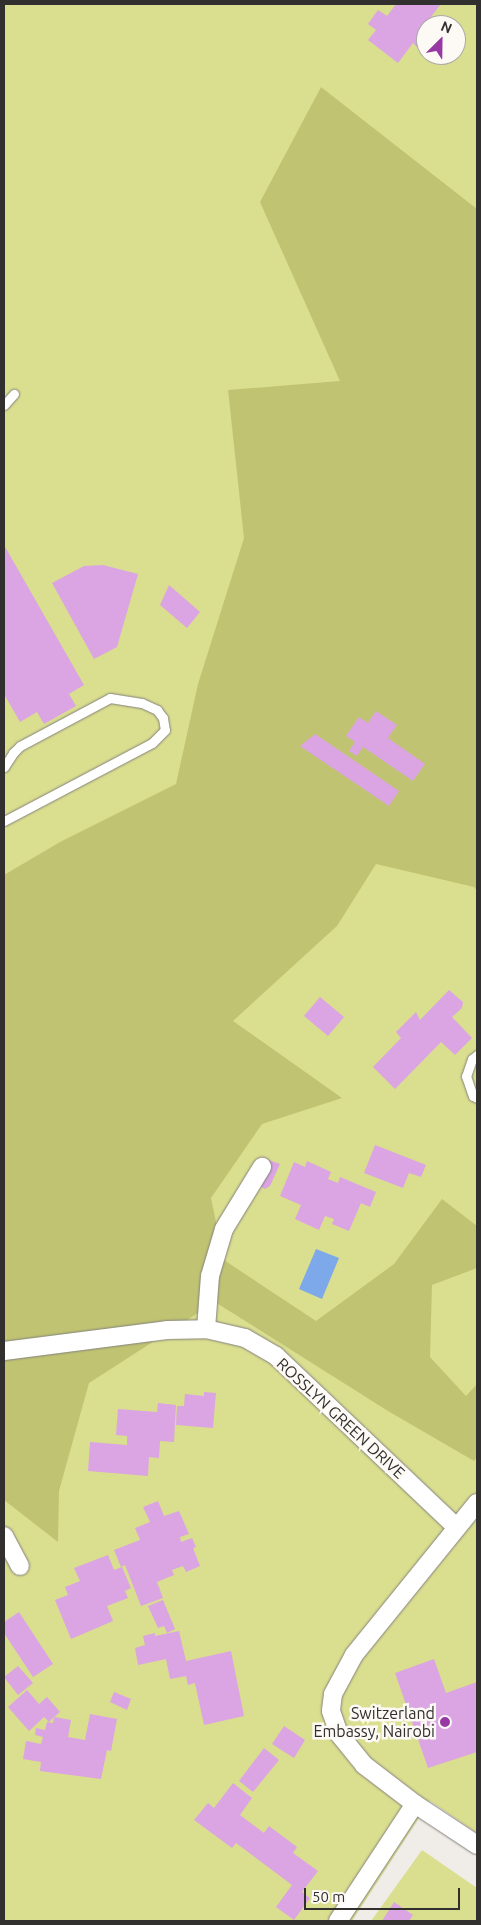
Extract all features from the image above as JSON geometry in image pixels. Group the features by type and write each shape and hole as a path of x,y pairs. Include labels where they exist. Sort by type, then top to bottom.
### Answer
{"street":[{"path":"206,1329 210,1276 224,1229 262,1167"},
{"name":"ROSSLYN GREEN DRIVE","path":"4,1351 167,1330 206,1329 245,1338 276,1356 456,1527"},
{"path":"477,1504 456,1527 354,1655 334,1694 332,1711 339,1734 364,1765 415,1804 477,1845"},
{"path":"4,1536 20,1566"},
{"path":"338,1921 415,1804"}],"lane":[{"path":"4,406 14,394"},
{"path":"4,767 12,753 20,746 82,711 110,698 142,703 157,710 164,718 165,730 152,743 4,821"},
{"path":"477,1055 472,1059 466,1076 473,1096 477,1098"}],"green space":[{"path":"4,4 477,4 477,1833 430,1801 352,1921 4,1921"},
{"path":"321,87 477,209 477,891 474,887 376,864 337,926 233,1021 342,1098 262,1124 211,1198 224,1260 316,1321 394,1264 442,1199 477,1226 477,1268 432,1285 430,1357 466,1396 477,1384 477,1457 474,1461 388,1411 215,1302 89,1383 59,1491 58,1542 4,1500 4,875 60,842 176,784 198,684 244,538 228,390 340,381 260,202"},
{"path":"422,1850 477,1888 477,1921 371,1921"}],"water":[{"path":"316,1249 339,1258 322,1299 299,1289"}],"building":[{"path":"396,4 441,4 432,15 416,15 416,46 413,43 398,63 368,40 376,30 368,24 378,10 387,16"},
{"path":"4,545 84,685 69,694 76,706 44,724 37,712 20,722 4,694"},
{"path":"103,565 138,574 117,647 94,659 52,583 84,566"},
{"path":"169,585 200,612 187,628 160,605"},
{"path":"376,711 397,725 388,738 425,764 413,781 363,747 357,756 349,751 355,742 346,736 359,717 368,723"},
{"path":"315,734 399,791 389,806 300,746"},
{"path":"449,990 463,1002 462,1008 452,1017 472,1038 455,1055 441,1042 395,1089 373,1067 401,1038 396,1032 416,1012 420,1020"},
{"path":"320,997 344,1017 328,1036 304,1016"},
{"path":"375,1145 426,1165 421,1177 409,1173 403,1188 364,1173"},
{"path":"269,1160 280,1164 270,1186 265,1189 258,1185"},
{"path":"307,1161 331,1172 328,1179 338,1183 340,1177 376,1192 370,1207 361,1203 349,1231 332,1224 334,1219 325,1216 319,1230 295,1219 301,1205 280,1196 294,1162 305,1167"},
{"path":"204,1392 216,1393 213,1428 176,1425 177,1406 184,1406 185,1394 204,1396"},
{"path":"158,1403 176,1405 174,1442 160,1441 159,1458 149,1457 148,1476 88,1471 90,1442 127,1445 127,1436 116,1435 118,1409 157,1412"},
{"path":"158,1501 164,1516 179,1511 189,1534 180,1537 181,1542 192,1538 196,1547 193,1548 200,1566 186,1572 183,1566 172,1570 174,1575 157,1582 163,1598 141,1606 125,1565 121,1567 114,1550 140,1540 135,1528 150,1522 143,1507"},
{"path":"108,1555 114,1570 122,1567 131,1588 125,1591 128,1598 107,1606 113,1621 71,1639 55,1600 68,1595 65,1587 80,1581 74,1568"},
{"path":"163,1600 175,1629 167,1633 164,1626 158,1628 148,1606"},
{"path":"19,1612 53,1664 33,1677 4,1633 4,1622"},
{"path":"179,1631 186,1661 231,1651 244,1716 204,1725 195,1683 188,1685 186,1676 170,1679 166,1659 138,1665 135,1648 145,1645 143,1636 155,1633 155,1636"},
{"name":"Switzerland Embassy, Nairobi","path":"434,1659 446,1693 477,1682 477,1752 428,1768 395,1673"},
{"path":"18,1666 33,1683 18,1695 4,1677"},
{"path":"27,1690 39,1704 47,1697 60,1712 49,1722 44,1717 29,1731 8,1707"},
{"path":"114,1692 131,1699 127,1710 110,1702"},
{"path":"90,1714 117,1719 111,1751 107,1750 101,1779 40,1771 41,1762 23,1759 26,1741 41,1744 43,1737 35,1735 36,1728 45,1730 47,1722 53,1723 54,1717 71,1720 68,1737 85,1740"},
{"path":"284,1726 305,1740 294,1758 272,1744"},
{"path":"264,1748 279,1760 253,1792 239,1781"},
{"path":"233,1783 252,1798 240,1815 264,1833 269,1826 297,1847 293,1853 318,1871 302,1892 310,1898 294,1920 276,1907 292,1885 236,1843 232,1848 194,1820 208,1803 214,1808"},
{"path":"394,1902 413,1915 409,1921 382,1921"}],"place":[{"name":"Switzerland Embassy, Nairobi","path":"445,1722"}]}
